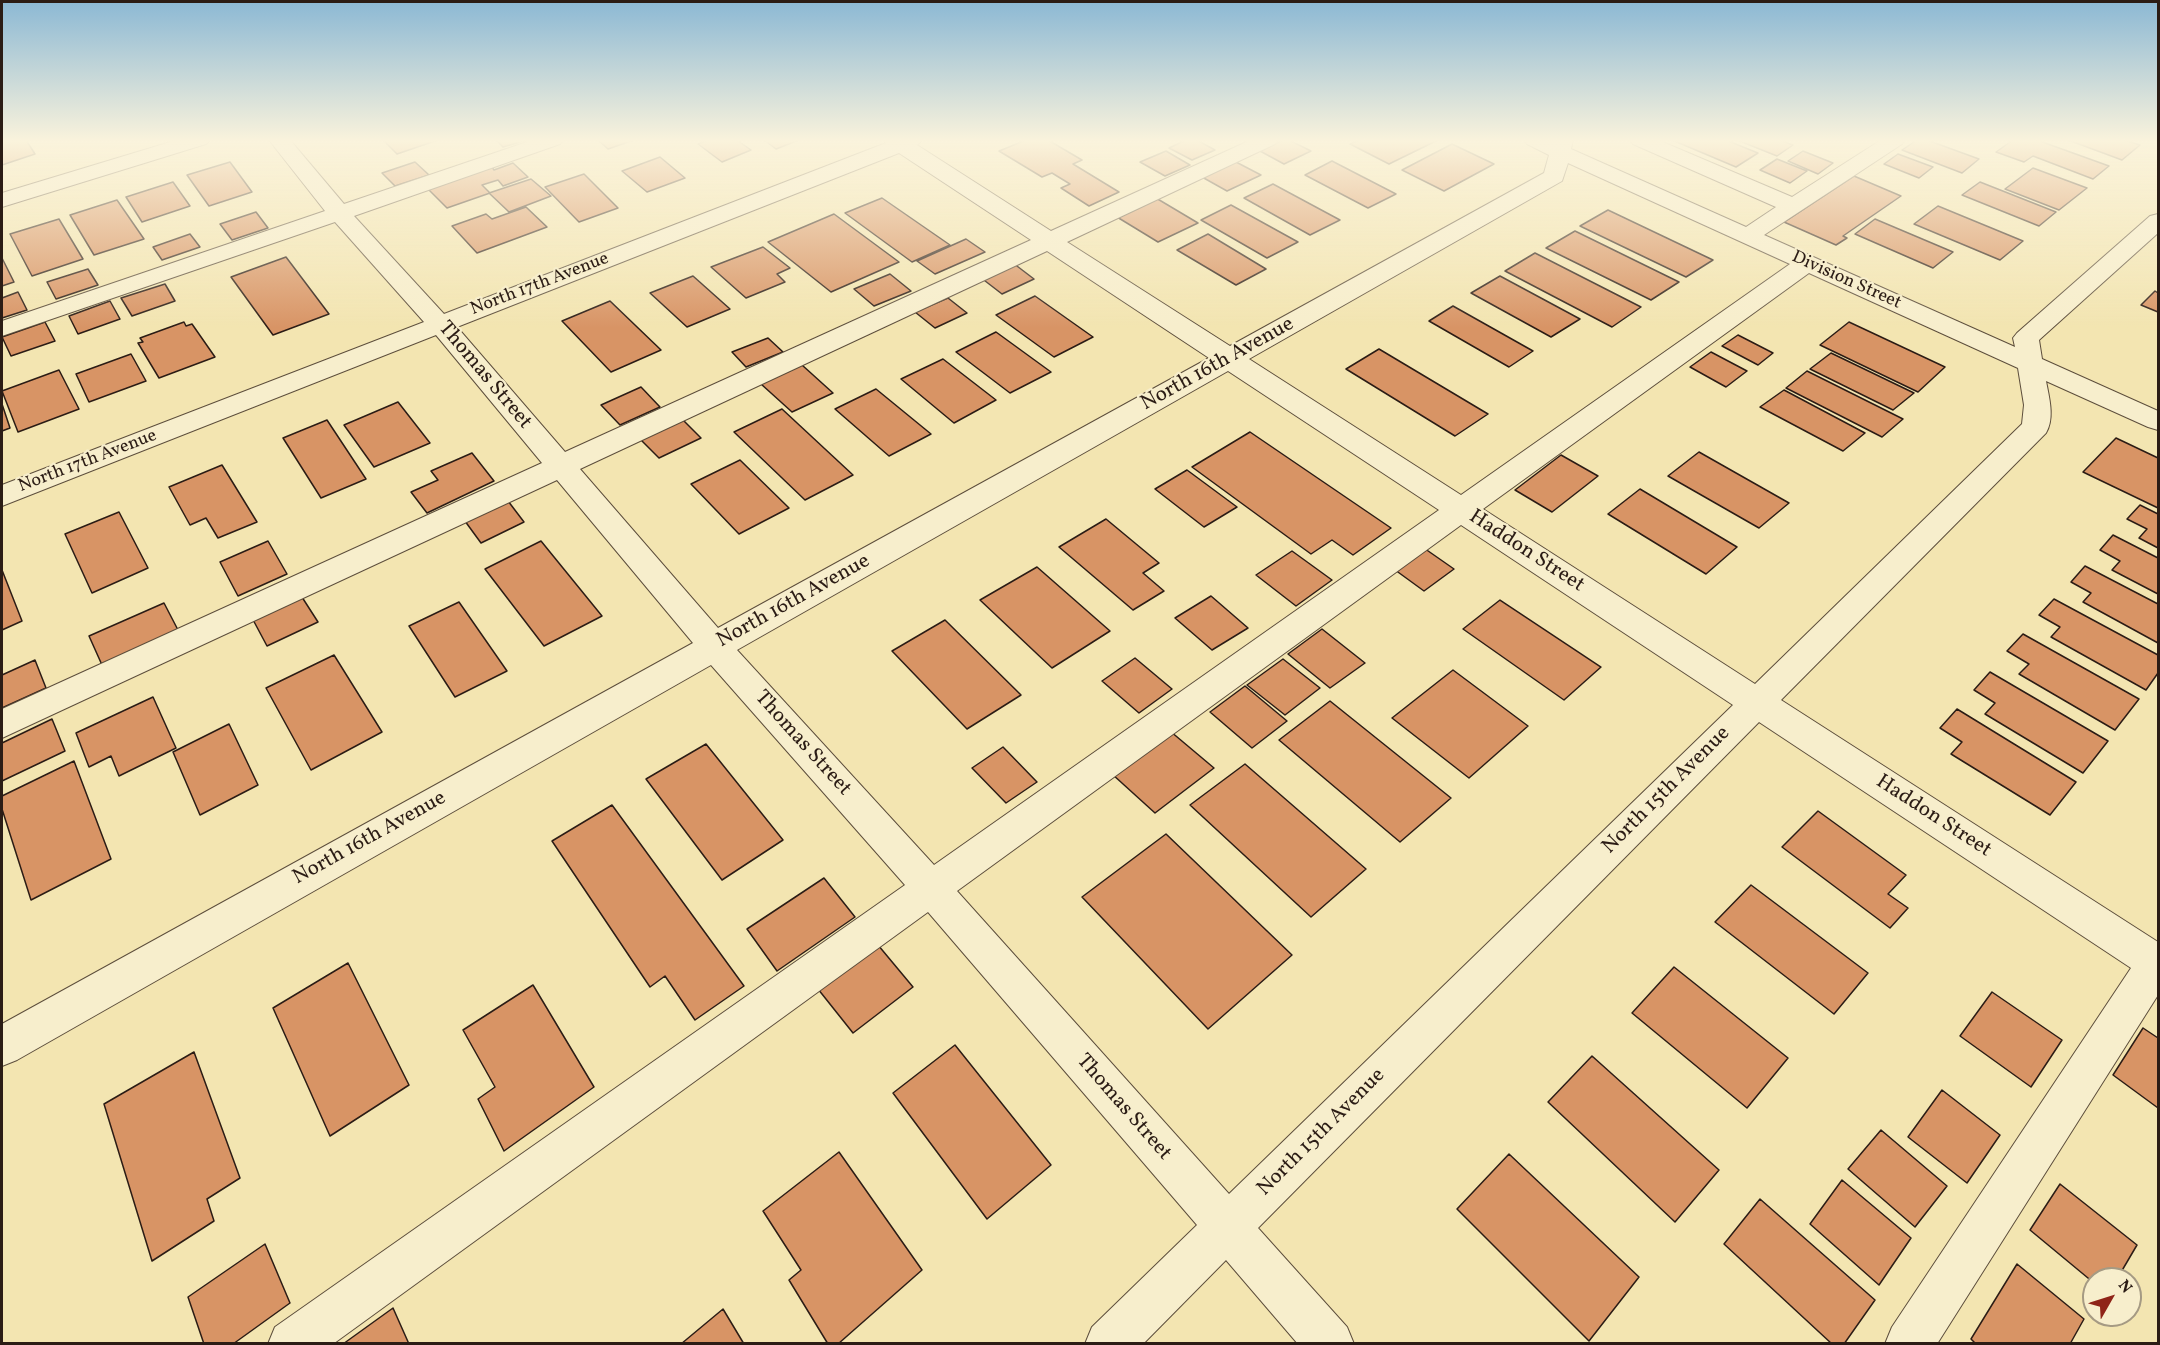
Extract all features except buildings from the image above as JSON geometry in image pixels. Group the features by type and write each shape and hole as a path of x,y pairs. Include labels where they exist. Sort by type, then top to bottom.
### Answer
{"street":[{"name":"Thomas Street","path":"331,203 440,324 715,647 931,888 1330,1344"},
{"path":"2,328 369,203"},
{"name":"North 17th Avenue","path":"2,496 746,203"},
{"name":"Haddon Street","path":"993,203 2158,963"},
{"path":"2,724 1132,203"},
{"name":"North 16th Avenue","path":"2,1046 1506,203"},
{"name":"Division Street","path":"1678,203 1747,236 2158,421"},
{"path":"1786,203 1793,206"},
{"path":"1747,236 1798,203"},
{"name":"North 15th Avenue","path":"1109,1344 2036,427 2037,405 2026,338 2158,221"},
{"path":"292,1344 1807,263"},
{"path":"1909,1344 2158,963"}]}
